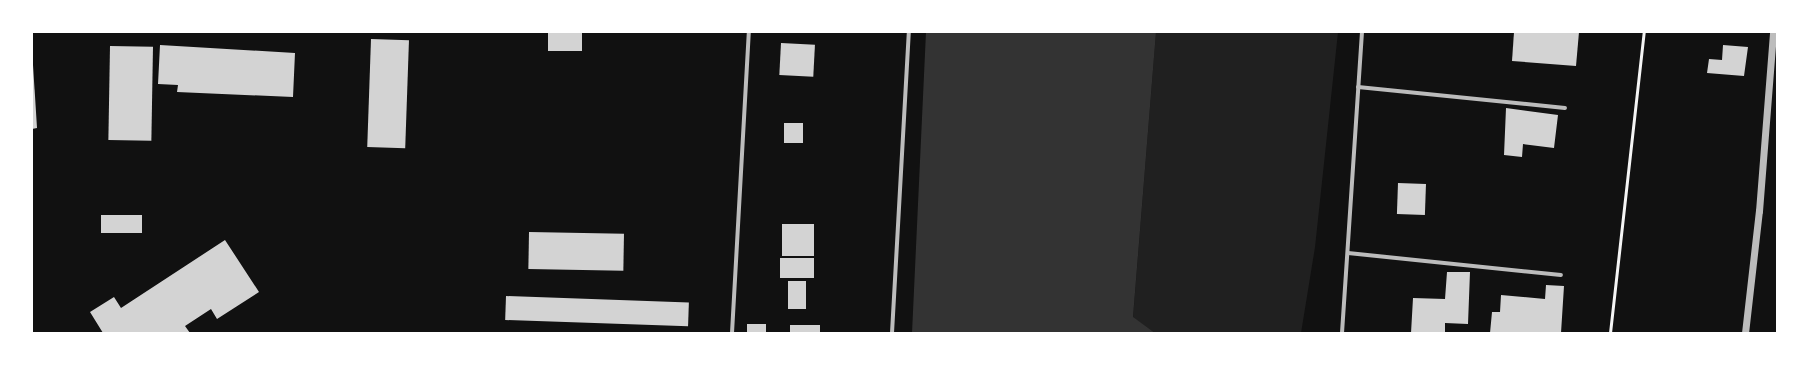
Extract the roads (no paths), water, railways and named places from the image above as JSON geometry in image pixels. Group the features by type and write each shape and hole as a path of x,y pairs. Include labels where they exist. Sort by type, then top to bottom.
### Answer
{"street":[{"path":"732,333 749,32"},
{"path":"892,333 909,32"},
{"path":"1342,333 1362,32"},
{"path":"1745,333 1759,212 1773,32"},
{"path":"1358,87 1565,108"},
{"path":"1348,253 1561,275"}]}
